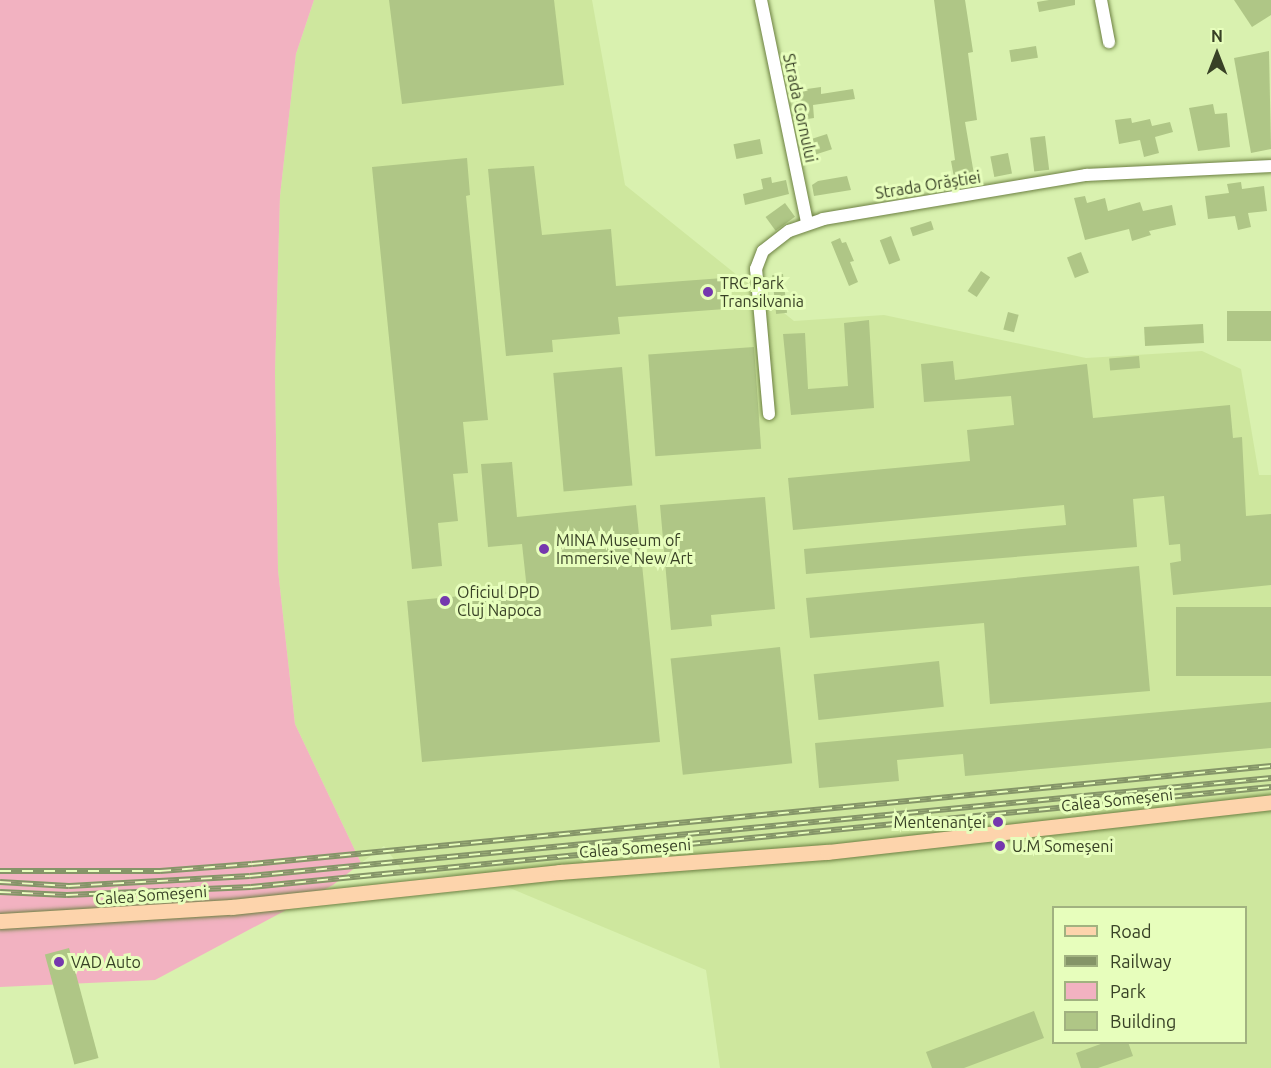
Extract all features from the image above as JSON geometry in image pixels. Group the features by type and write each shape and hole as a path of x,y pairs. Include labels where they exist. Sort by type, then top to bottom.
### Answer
{"main road":[{"name":"Calea Someșeni","path":"0,921 232,907 560,872 827,852 1271,802"}],"street":[{"name":"Strada Cornului","path":"761,0 807,223"},
{"path":"1101,0 1108,42"},
{"name":"Strada Orăștiei","path":"769,414 755,294 756,269 763,251 774,240 807,223 1095,174 1271,166"}],"shaded area":[{"path":"314,0 592,0 625,185 794,321 884,315 1086,358 1202,351 1241,369 1259,475 1271,475 1271,1068 720,1068 706,970 479,875 405,874 384,846 361,863 295,724 278,570 275,372 280,196 296,54"}],"green space":[{"path":"0,0 314,0 296,54 280,196 275,372 278,570 295,724 361,863 333,885 155,980 0,987"}],"building":[{"path":"389,0 554,0 564,85 402,104"},
{"path":"934,0 965,0 973,52 968,53 977,120 965,122 975,180 955,183 951,161 955,160"},
{"path":"1075,0 1075,5 1039,12 1037,2"},
{"path":"1234,0 1271,0 1271,15 1252,27"},
{"path":"1036,46 1038,58 1011,62 1009,50"},
{"path":"1269,51 1271,149 1251,153 1234,58"},
{"path":"821,87 821,94 853,89 855,99 813,105 814,118 801,120 793,91"},
{"path":"1213,104 1215,114 1227,113 1230,147 1198,151 1189,108"},
{"path":"1131,118 1132,123 1150,119 1152,126 1170,122 1173,132 1155,137 1159,153 1144,157 1140,140 1119,144 1115,120"},
{"path":"827,134 832,149 806,158 801,142"},
{"path":"1045,136 1049,170 1034,172 1030,138"},
{"path":"760,139 763,154 736,159 733,144"},
{"path":"1008,153 1012,174 994,177 990,156"},
{"path":"467,158 470,195 466,196 488,420 463,422 468,473 453,474 458,521 438,523 442,566 412,569 372,167"},
{"path":"534,166 542,235 611,229 616,286 723,278 725,309 618,317 620,334 552,340 553,352 506,356 488,169"},
{"path":"847,176 851,190 814,196 812,185 818,181"},
{"path":"771,177 772,183 786,180 789,194 745,205 743,194 763,189 761,179"},
{"path":"1241,182 1242,189 1264,186 1267,211 1248,213 1251,227 1238,230 1235,216 1208,219 1205,196 1229,193 1227,184"},
{"path":"1085,196 1087,203 1105,198 1108,211 1140,202 1143,211 1172,205 1176,225 1149,231 1151,235 1132,241 1129,229 1085,240 1074,198"},
{"path":"785,203 795,217 776,231 766,217"},
{"path":"931,221 934,230 913,236 910,228"},
{"path":"891,236 900,260 889,265 880,240"},
{"path":"840,238 842,243 846,242 854,261 850,262 858,282 849,286 831,242"},
{"path":"1081,252 1089,273 1075,278 1067,257"},
{"path":"981,271 990,277 977,297 968,291"},
{"path":"783,274 787,313 776,314 772,275"},
{"path":"1227,311 1271,311 1271,341 1227,341"},
{"path":"1008,312 1019,315 1014,332 1003,329"},
{"path":"869,320 874,408 791,415 783,334 805,333 808,389 848,386 844,323"},
{"path":"1203,324 1204,343 1145,346 1144,327"},
{"path":"754,347 761,449 655,456 648,354"},
{"path":"1139,356 1140,368 1110,371 1109,359"},
{"path":"953,361 955,380 1087,364 1093,418 1230,405 1233,438 1242,437 1246,516 1271,514 1271,585 1173,595 1170,563 1181,561 1180,544 1169,545 1164,496 1133,499 1137,547 806,574 804,549 1066,525 1064,505 793,530 788,478 970,461 967,430 1014,425 1011,396 924,402 921,364"},
{"path":"622,367 632,486 564,492 553,373"},
{"path":"512,462 517,517 636,505 660,742 422,762 407,601 527,590 522,544 488,547 481,464"},
{"path":"765,497 775,609 711,615 712,626 671,630 660,505"},
{"path":"1139,566 1150,691 990,704 984,623 810,638 806,598"},
{"path":"1176,607 1271,607 1271,676 1176,676"},
{"path":"780,647 792,763 683,775 671,658"},
{"path":"939,661 944,707 818,720 814,674"},
{"path":"1271,702 1271,748 965,776 963,754 897,760 899,781 819,788 815,743"},
{"path":"69,948 99,1058 74,1065 45,954"},
{"path":"1034,1011 1044,1038 964,1068 932,1068 926,1052"},
{"path":"1101,1044 1129,1044 1133,1056 1098,1068 1081,1068 1076,1053"}],"railway":[{"path":"0,871 160,871 252,864 1271,766"},
{"path":"0,882 69,886 250,876 1271,778"},
{"path":"0,892 67,895 251,887 1271,787"}],"place":[{"name":"TRC Park Transilvania","path":"708,292"},
{"name":"MINA Museum of Immersive New Art","path":"544,549"},
{"name":"Oficiul DPD Cluj Napoca","path":"445,601"},
{"name":"Mentenanței","path":"998,822"},
{"name":"U.M Someșeni","path":"1000,846"},
{"name":"VAD Auto","path":"59,962"}]}
